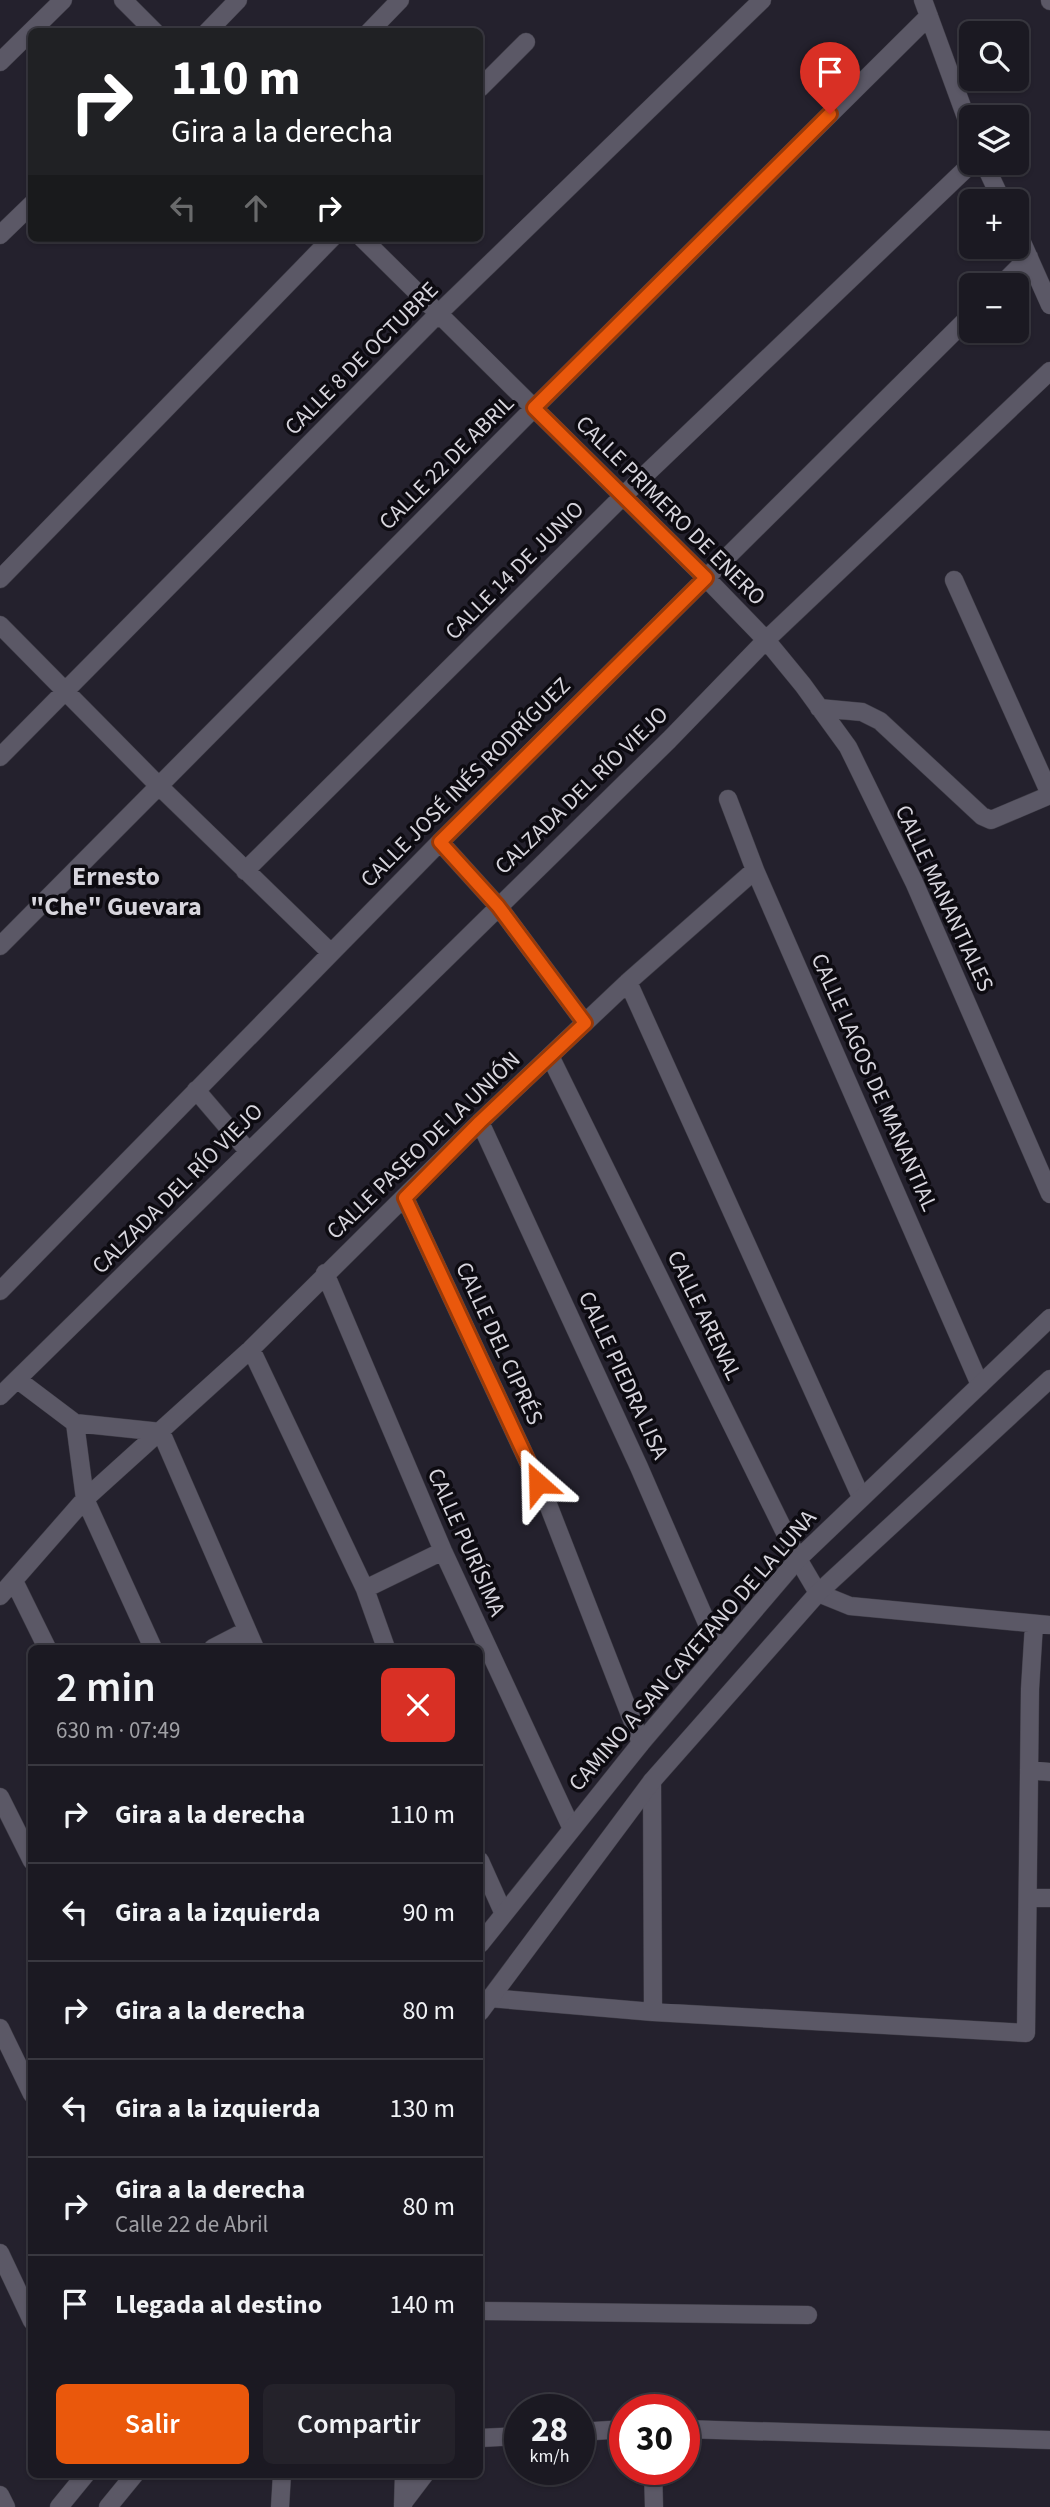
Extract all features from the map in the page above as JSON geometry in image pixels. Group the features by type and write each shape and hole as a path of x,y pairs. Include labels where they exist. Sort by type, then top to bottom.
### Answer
{"street":[{"path":"35,28 63,0"},
{"path":"123,0 151,28"},
{"path":"211,28 238,0"},
{"path":"373,28 400,0"},
{"name":"CALLE 8 DE OCTUBRE","path":"0,757 439,313 762,0"},
{"path":"926,8 961,105"},
{"name":"CALLE 22 DE ABRIL","path":"0,946 926,8"},
{"path":"0,62 28,34"},
{"path":"483,85 526,42"},
{"name":"CALLE 14 DE JUNIO","path":"246,871 623,496 959,175"},
{"path":"0,236 28,208"},
{"path":"0,579 328,242"},
{"name":"CALLE PRIMERO DE ENERO","path":"366,242 766,640"},
{"path":"1029,257 1050,305"},
{"path":"1013,273 1027,259"},
{"name":"CALLE JOSÉ INÉS RODRÍGUEZ","path":"0,1290 330,952 959,327"},
{"name":"CALZADA DEL RÍO VIEJO","path":"0,1396 669,740 766,640 1050,371"},
{"path":"819,708 862,712 880,721 982,816 991,820 1050,794 954,580"},
{"path":"0,625 159,786 330,952"},
{"name":"CALLE MANANTIALES","path":"766,640 848,747 914,883 1050,1194"},
{"name":"CALLE LAGOS DE MANANTIAL","path":"727,799 755,870 980,1385"},
{"path":"440,842 498,906 585,1023"},
{"name":"CALLE PASEO DE LA UNIÓN","path":"0,1596 85,1499 251,1349 480,1122 628,982 755,870"},
{"path":"628,982 861,1497"},
{"name":"CALLE ARENAL","path":"550,1056 798,1559 818,1593"},
{"path":"196,1090 249,1152"},
{"name":"CALLE PIEDRA LISA","path":"480,1122 634,1455 719,1651"},
{"name":"CALLE DEL CIPRÉS","path":"405,1198 549,1507 641,1743"},
{"name":"CALLE PURÍSIMA","path":"325,1273 443,1551 571,1827"},
{"name":"CAMINO A SAN CAYETANO DE LA LUNA","path":"483,1940 571,1827 798,1559 1050,1318"},
{"path":"251,1349 365,1588 385,1645"},
{"path":"484,2005 652,1781 818,1593 1050,1379"},
{"path":"18,1380 75,1423 161,1432 253,1645"},
{"path":"75,1423 85,1499 152,1645"},
{"path":"365,1588 443,1551"},
{"path":"14,1581 46,1645"},
{"path":"484,2005 1026,2033 1030,1689 1042,1624 850,1606 818,1593"},
{"path":"219,1645 246,1631"},
{"path":"1030,1770 1050,1772"},
{"path":"652,1781 653,2012"},
{"path":"0,1797 28,1853"},
{"path":"483,1868 503,1912"},
{"path":"1028,1898 1050,1898"},
{"path":"0,2028 28,2086"},
{"path":"0,2253 28,2312"},
{"path":"483,2311 808,2315"},
{"path":"700,2429 1050,2440"},
{"path":"483,2438 504,2437"},
{"path":"59,2507 83,2478"},
{"path":"108,2507 132,2478"},
{"path":"280,2507 282,2478"},
{"path":"403,2505 404,2478"},
{"path":"403,2505 422,2478"},
{"path":"653,2485 654,2507"},
{"path":"0,2495 6,2507"}],"district":[{"name":"Ernesto \"Che\" Guevara","path":"116,891"}],"route":[{"path":"538,1483 405,1198 480,1122 585,1023 498,906 440,842 706,578 534,408 830,114"}]}
